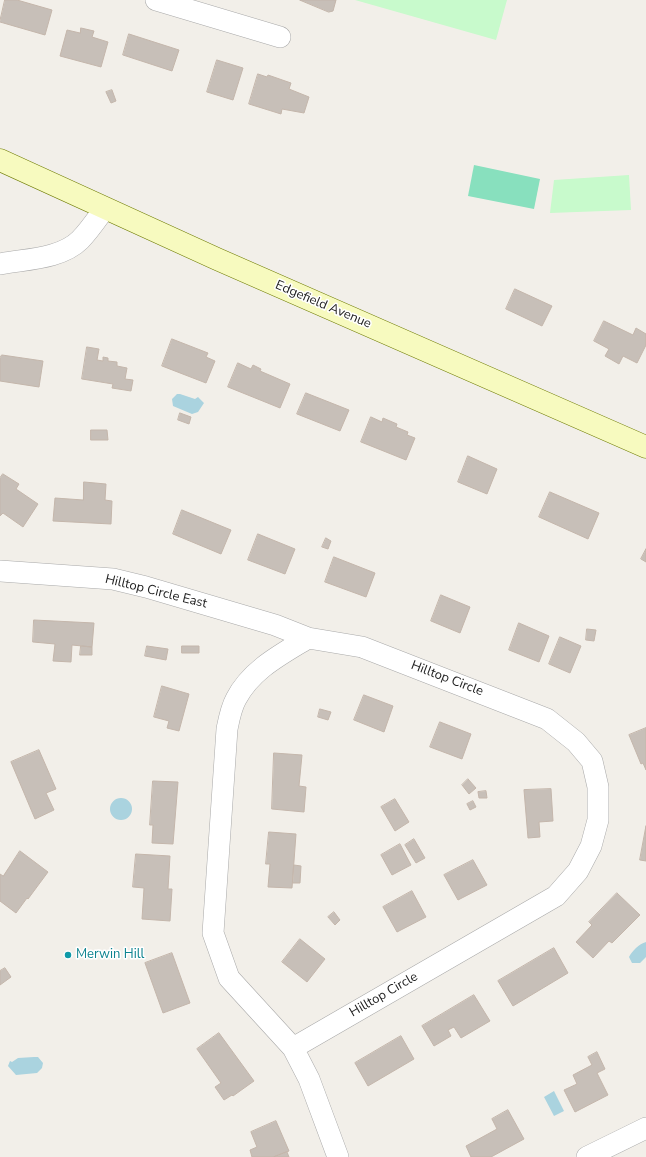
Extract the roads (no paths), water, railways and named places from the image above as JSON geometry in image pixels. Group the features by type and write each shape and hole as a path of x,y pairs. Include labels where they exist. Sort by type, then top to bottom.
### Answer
{"main road":[{"name":"Edgefield Avenue","path":"0,160 105,208 646,447"}],"street":[{"path":"156,0 280,37"},
{"path":"0,264 55,254 68,249 80,240 105,208"},
{"name":"Hilltop Circle East","path":"0,571 113,579 267,623 308,638"},
{"path":"308,638 273,659 247,681 235,701 227,729 213,934 229,978 245,998 269,1020 293,1048 309,1079 338,1157"},
{"name":"Hilltop Circle","path":"293,1048 556,896 578,871 591,846 598,820 598,787 592,761 576,742 547,719 362,647 308,638"},
{"path":"587,1157 646,1128"}],"water":[{"path":"177,394 195,399 198,397 204,403 198,412 192,414 173,406 172,399"},
{"path":"121,798 129,801 132,809 129,817 121,820 113,817 110,809 113,801"},
{"path":"646,942 646,957 640,963 632,963 629,957 630,955 638,946"},
{"path":"38,1057 43,1063 42,1068 37,1073 16,1075 8,1066 10,1061 12,1062 18,1058"},
{"path":"554,1091 564,1111 554,1116 544,1097"}],"place":[{"name":"Merwin Hill","path":"68,955"}]}
